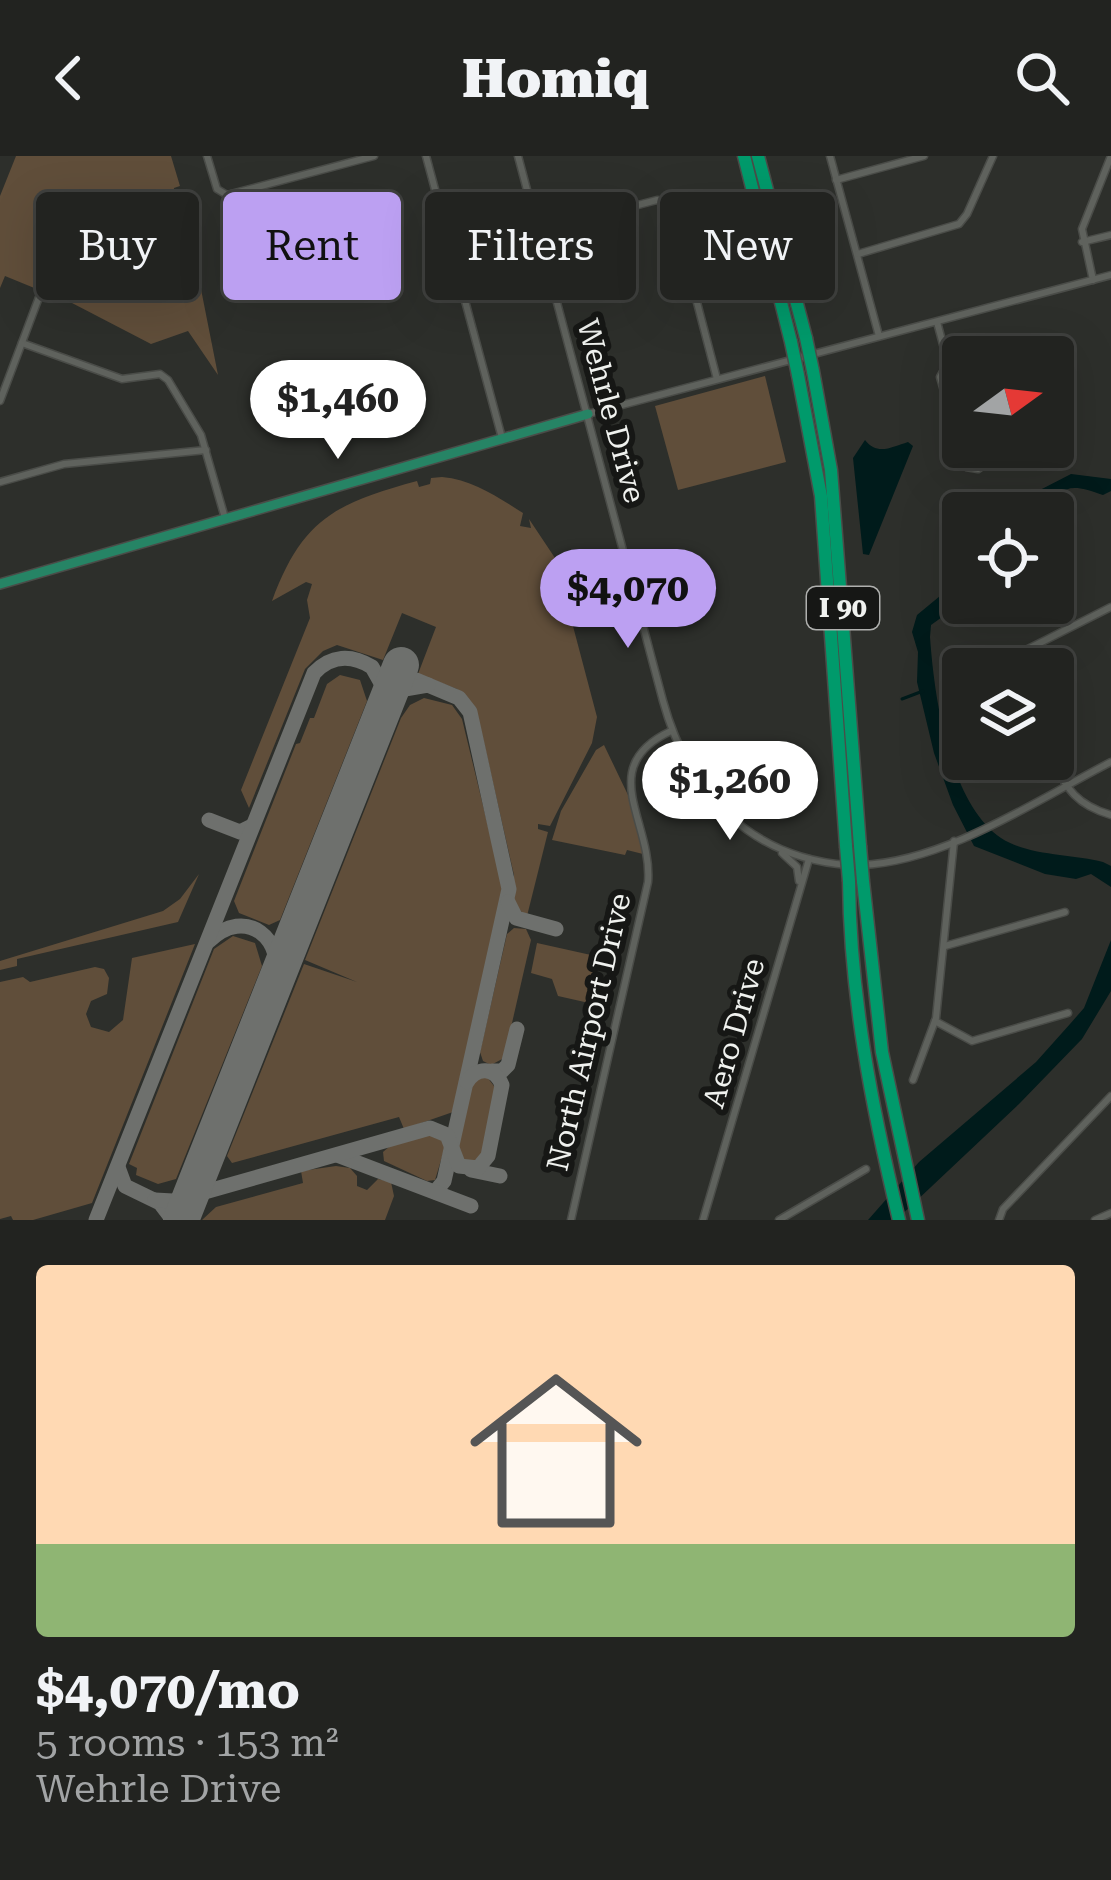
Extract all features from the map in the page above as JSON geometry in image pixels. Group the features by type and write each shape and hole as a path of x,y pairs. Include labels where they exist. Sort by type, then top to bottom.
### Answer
{"highway":[{"name":"I 90","path":"744,156 791,342 821,496 856,881 882,1052 917,1214"},
{"name":"I 90","path":"758,156 806,338 831,470 853,846"},
{"name":"I 90","path":"856,881 849,932 862,1049 899,1220"}],"main road":[{"path":"0,584 588,414"}],"street":[{"path":"207,156 217,189 227,195 374,156"},
{"path":"426,156 502,438"},
{"name":"Wehrle Drive","path":"518,156 528,192"},
{"path":"830,156 879,337"},
{"path":"836,180 924,156"},
{"path":"856,255 958,224 993,156"},
{"path":"1094,280 1082,229 1111,156"},
{"path":"636,205 657,200 671,203 717,379"},
{"path":"1082,242 1111,235"},
{"path":"588,414 1111,275"},
{"path":"0,400 38,300"},
{"name":"Wehrle Drive","path":"557,300 671,731 683,760 716,805 770,843 809,859 868,866 905,860 958,839 1111,762"},
{"path":"937,322 942,340"},
{"path":"22,344 122,379 160,374 201,435 225,518"},
{"path":"0,482 64,464 206,450"},
{"path":"1030,648 1111,608"},
{"name":"North Airport Drive","path":"571,1220 648,882 631,768 651,740 671,731"},
{"path":"1062,780 1085,807 1111,815"},
{"path":"913,1080 935,1021 958,839"},
{"path":"770,843 792,860 800,889"},
{"name":"Aero Drive","path":"704,1220 809,859"},
{"path":"945,946 1065,911"},
{"path":"935,1021 972,1041 1068,1013"},
{"path":"999,1220 1003,1209 1111,1096"},
{"path":"778,1220 866,1169"},
{"path":"1095,1220 1111,1213"}],"shaded area":[{"path":"16,156 171,156 180,186 174,192 36,192 36,289 5,276 0,288 0,196"},
{"path":"199,279 218,375 188,331 151,344 72,303 199,300"},
{"path":"765,376 786,462 678,490 655,406"},
{"path":"442,477 475,485 523,513 520,526 531,528 529,519 555,558 597,717 592,743 550,826 538,824 538,829 548,832 527,916 514,906 514,875 476,708 457,689 418,674 436,627 402,613 383,660 337,645 323,651 305,669 249,808 241,790 310,618 307,600 312,584 306,582 272,601 296,551 325,518 343,507 389,489 417,481 419,487"},
{"path":"340,675 360,680 367,701 280,920 269,925 239,913 234,901 296,744 314,718 327,684"},
{"path":"424,698 452,705 462,719 503,888 453,1112 404,1129 399,1117 232,1163 227,1156 304,964 357,982 305,960 401,718 410,705"},
{"path":"604,745 628,795 643,854 627,850 625,855 552,840 561,811 596,750"},
{"path":"199,874 178,922 17,959 17,966 0,970 0,961 163,911 180,899"},
{"path":"514,928 526,929 531,940 504,1058 491,1065 480,1052 507,934"},
{"path":"233,936 255,943 262,966 176,1179 158,1184 136,1175 137,1168 129,1164 214,949"},
{"path":"537,943 600,957 589,1003 558,996 552,979 531,973"},
{"path":"195,944 92,1203 33,1220 0,1219 0,982 23,977 30,982 104,969 109,978 107,994 91,1001 86,1014 91,1027 109,1032 123,1020 132,958"},
{"path":"487,1077 497,1090 482,1157 468,1163 460,1158 458,1149 472,1085"},
{"path":"432,1134 441,1137 445,1147 435,1180 427,1181 384,1161 383,1152 390,1146"},
{"path":"350,1168 357,1176 357,1186 367,1190 378,1179 391,1182 394,1196 385,1220 202,1220 216,1207 303,1183 301,1171"}],"water":[{"path":"865,440 880,449 908,442 913,446 869,555 863,554 853,458"},
{"path":"1071,474 1111,479 1111,491 1103,495 1081,488 1038,491"},
{"path":"942,594 942,617 931,625 930,637 942,721 942,775 917,682 918,652 912,632 917,615"},
{"path":"944,780 960,780 983,822 1001,838 1037,851 1103,862 1111,866 1111,887 1091,874 1076,879 1045,874 974,846"},
{"path":"1111,940 1111,991 1082,1039 896,1220 868,1220 919,1162 1036,1062 1084,1008"}],"waterway":[{"path":"902,699 923,691"}],"taxiway":[{"path":"96,1220 314,673 342,658 372,667 385,690 379,723"},
{"path":"416,680 459,698 470,712 509,889 444,1181 435,1192"},
{"path":"385,709 399,690 428,685"},
{"path":"209,820 240,832 252,826"},
{"path":"508,902 516,918 556,929"},
{"path":"209,941 236,926 260,932 275,954 274,985"},
{"path":"492,1071 508,1065 517,1029"},
{"path":"155,1200 173,1201 430,1128 447,1135 459,1166 478,1168 488,1156 502,1085 486,1071 467,1082"},
{"path":"337,1155 471,1206"},
{"path":"118,1167 125,1186 160,1203 173,1220"},
{"path":"471,1170 500,1176"}],"runway":[{"path":"181,1220 401,665"}]}
